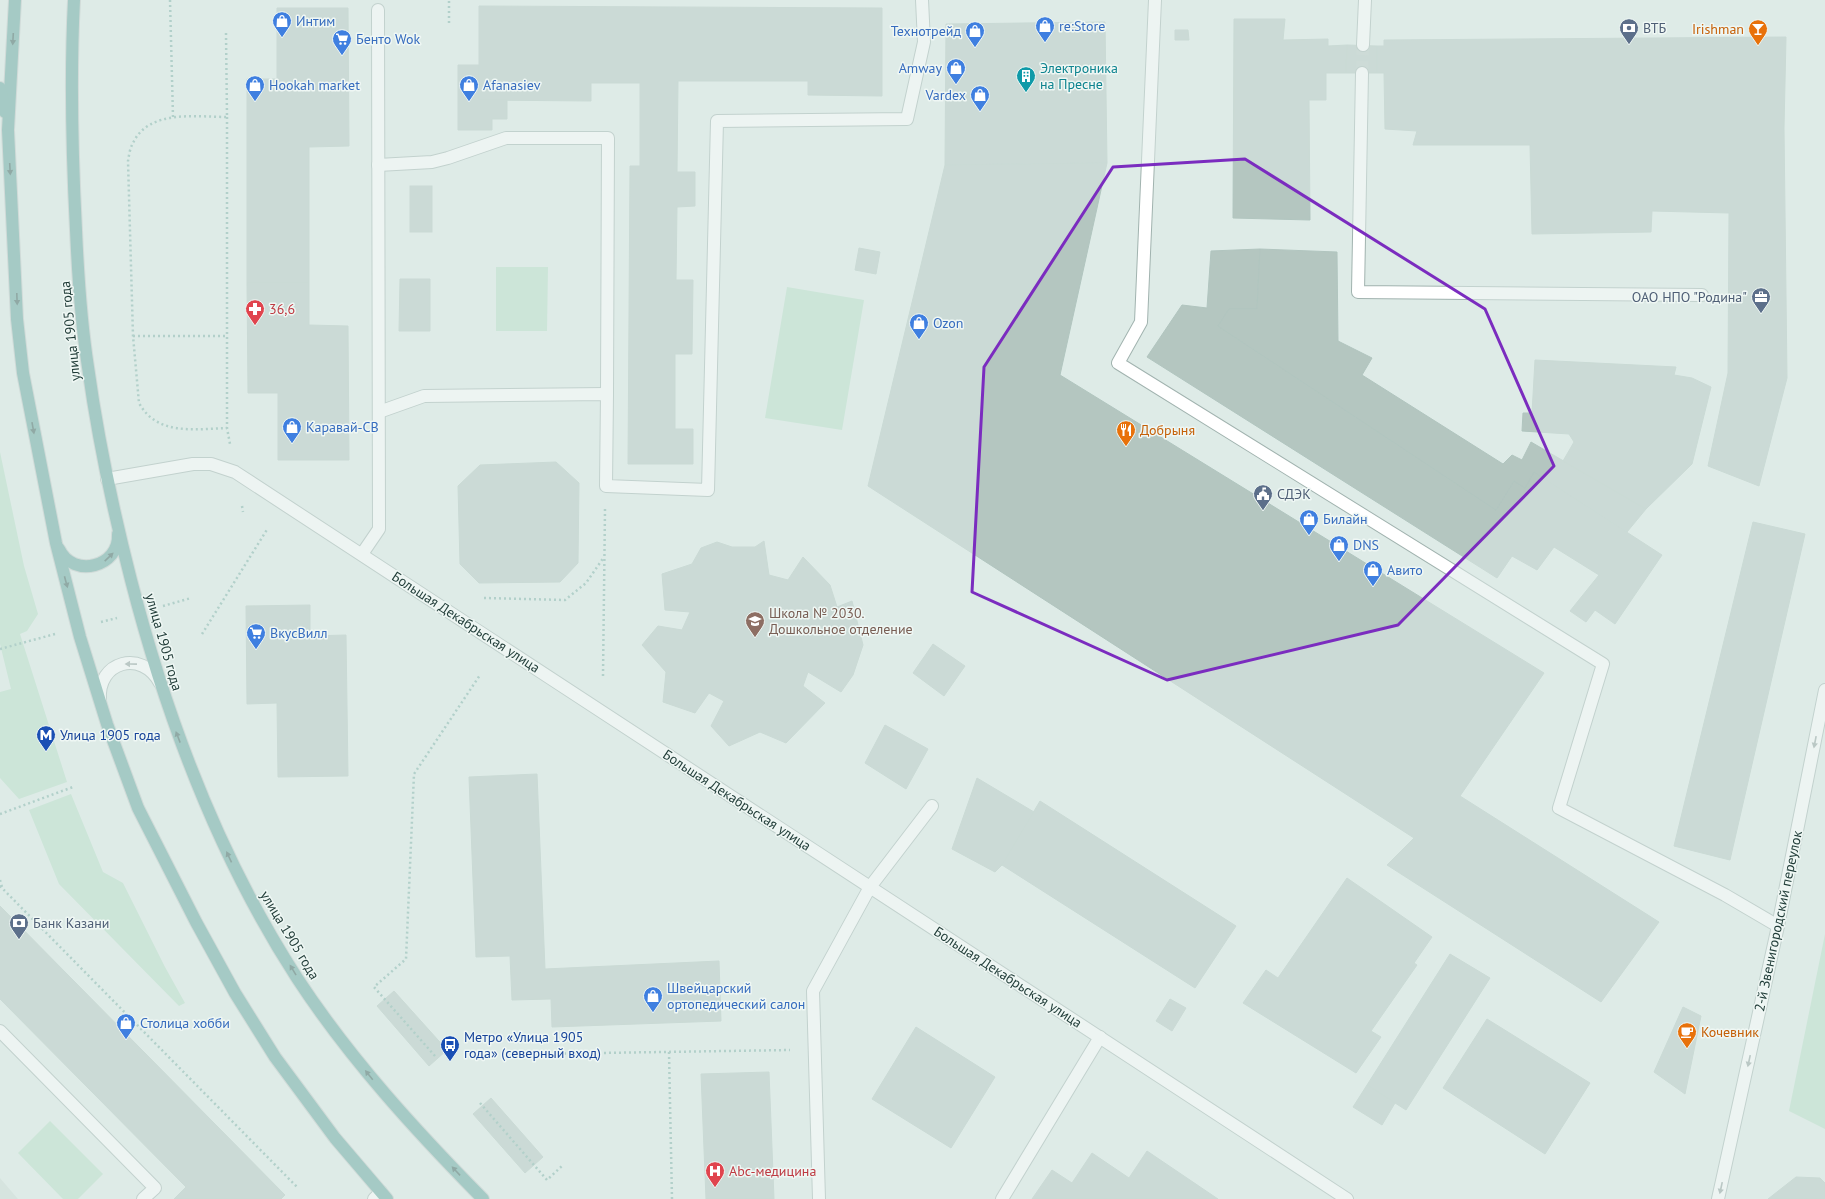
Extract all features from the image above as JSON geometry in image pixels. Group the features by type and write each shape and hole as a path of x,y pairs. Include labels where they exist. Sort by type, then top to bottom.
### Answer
{"main road":[{"path":"15,0 8,130 22,373 56,543 78,628 101,704 138,808 196,922 235,993 275,1057 381,1197"},
{"name":"улица 1905 года","path":"74,0 72,151 78,275 87,366 107,479 118,527 139,612 173,722 200,794 244,888 297,978 352,1054 394,1105 483,1199"},
{"path":"0,88 8,130"},
{"path":"56,543 61,554 70,562 82,567 95,566 106,561 114,551 118,540 118,527"}],"street":[{"path":"378,165 432,162 506,138 608,138 606,486 708,490 717,121 907,119 924,42 922,0"},
{"path":"1155,0 1141,322 1118,363 1603,664 1559,808 1725,895 1778,926"},
{"path":"1363,45 1365,0"},
{"path":"362,554 379,529 378,10"},
{"path":"1362,73 1358,292 1702,295"},
{"path":"379,412 424,396 606,394"},
{"name":"Большая Декабрьская улица","path":"107,479 193,464 211,464 235,472 1347,1199"},
{"path":"101,704 100,691 103,680 111,670 121,664 134,663 145,666 155,674 161,684"},
{"name":"2-й Звенигородский переулок","path":"1718,1199 1778,926 1825,690"},
{"path":"818,1199 814,991 870,887 932,806"},
{"path":"0,1031 155,1188 143,1199"},
{"path":"1002,1199 1100,1037"}],"path":[{"path":"170,0 173,117"},
{"path":"449,0 449,23"},
{"path":"226,33 227,117 227,428 184,429 171,427 153,421 144,412 139,403 132,336 128,161 132,143 140,132 152,122 173,117 227,117"},
{"path":"132,336 227,336"},
{"path":"603,676 606,486"},
{"path":"202,634 268,528"},
{"path":"484,598 565,600 586,583 605,556"},
{"path":"0,649 191,598"},
{"path":"435,1056 374,987 406,958 414,774 480,675"},
{"path":"0,814 72,787"},
{"path":"0,880 1,887 298,1188"},
{"path":"534,1054 815,1050"},
{"path":"669,1052 672,1199"},
{"path":"480,1103 547,1180 563,1165"}],"highlighted area":[{"path":"1245,159 1485,309 1554,466 1398,625 1167,680 972,592 984,367 1113,167"}],"shaded area":[{"path":"0,1178 18,1199 0,1199"}],"green space":[{"path":"496,267 548,267 547,331 496,331"},
{"path":"787,287 864,300 842,430 765,418"},
{"path":"0,452 24,566 38,614 27,631 20,634 67,782 19,799 0,778 0,692 11,689 0,644"},
{"path":"71,794 103,872 123,883 165,967 185,1003 179,1006 59,884 29,810"},
{"path":"1825,934 1825,1129 1789,1111"},
{"path":"50,1121 103,1174 78,1199 63,1199 18,1153"}],"building":[{"path":"479,6 882,8 882,96 808,95 808,81 678,81 677,172 695,172 695,206 677,207 676,280 693,280 692,354 675,354 675,429 693,429 693,464 628,464 630,166 640,166 640,83 591,83 591,101 479,100"},
{"path":"277,8 348,8 349,146 309,147 309,283 247,283 247,79 277,79"},
{"path":"1234,19 1285,19 1283,40 1328,39 1328,46 1347,45 1346,73 1326,73 1326,100 1309,100 1310,220 1233,218"},
{"name":"Электроника на Пресне","path":"1105,22 1107,163 945,165 946,24"},
{"path":"1175,30 1188,30 1189,40 1175,40"},
{"path":"1786,37 1784,128 1787,378 1759,486 1708,466 1728,373 1729,213 1652,211 1651,232 1532,234 1530,145 1413,145 1417,131 1385,129 1384,73 1377,73 1377,46 1384,46 1384,40"},
{"path":"1347,45 1377,46 1377,73 1346,73"},
{"path":"458,65 479,65 479,100 507,100 507,119 492,119 492,130 458,130"},
{"path":"1107,163 1060,375 1544,673 1460,796 1659,922 1601,1002 1387,865 1414,838 868,486 945,165"},
{"path":"410,186 432,186 432,232 410,232"},
{"path":"859,248 880,252 876,274 855,270"},
{"path":"1260,249 1257,309 1229,309 1218,326 1496,510 1514,481 1525,488 1534,472 1662,555 1615,624 1595,610 1586,622 1570,611 1599,575 1554,547 1537,570 1512,556 1497,578 1147,357 1182,305 1207,308 1211,251"},
{"path":"1260,249 1337,252 1338,341 1372,358 1362,375 1503,464 1512,455 1522,460 1531,442 1646,509 1627,532 1534,472 1525,488 1514,481 1496,510 1218,326 1229,309 1257,309"},
{"path":"400,279 430,279 430,331 399,331"},
{"path":"247,283 309,283 309,325 348,326 349,460 278,460 278,393 248,393"},
{"path":"1535,360 1676,367 1674,375 1692,378 1711,387 1692,464 1646,509 1563,461 1574,442 1569,434 1522,431 1523,413 1532,413"},
{"path":"556,462 579,483 578,563 560,582 479,583 460,564 458,486 480,465"},
{"path":"1753,522 1805,534 1730,860 1674,846"},
{"name":"Школа № 2030. Дошкольное отделение","path":"764,541 769,575 788,580 803,557 830,585 837,607 852,601 863,645 853,675 841,692 808,672 803,686 825,703 786,743 760,732 729,746 711,726 724,701 709,693 695,713 663,702 666,672 642,645 658,626 682,630 690,612 665,610 662,574 692,564 701,548 717,542 732,547 755,547"},
{"path":"310,605 310,636 346,635 348,776 278,777 277,703 247,704 246,606"},
{"path":"933,644 965,666 944,696 913,673"},
{"path":"885,725 928,749 906,789 865,763"},
{"path":"537,774 545,969 719,961 721,1021 552,1027 551,999 512,1000 510,956 476,957 469,777"},
{"path":"977,778 1034,812 1002,865 995,872 952,849"},
{"path":"1040,801 1236,926 1195,988 1002,865"},
{"path":"1347,878 1432,937 1414,963 1417,965 1371,1031 1381,1037 1356,1073 1243,1003 1266,970 1278,978"},
{"path":"0,906 285,1195 281,1199 174,1199 186,1187 0,999"},
{"path":"1450,954 1490,978 1406,1110 1367,1085"},
{"path":"394,991 447,1050 429,1066 377,1006"},
{"path":"1170,999 1186,1008 1172,1031 1156,1021"},
{"path":"1683,1007 1701,1016 1685,1094 1654,1072"},
{"path":"1487,1019 1590,1083 1545,1154 1443,1088"},
{"path":"916,1027 995,1077 951,1148 872,1099"},
{"path":"769,1072 774,1199 706,1199 701,1074"},
{"path":"1367,1085 1395,1103 1382,1125 1353,1107"},
{"path":"491,1098 543,1157 525,1173 473,1114"},
{"path":"1147,1151 1218,1199 1032,1199 1052,1170 1072,1183 1092,1153 1129,1178"},
{"path":"1796,1177 1820,1178 1825,1183 1825,1199 1768,1199"}],"tunnel":[{"path":"1362,73 1363,45"}],"place":[{"name":"Интим","path":"282,38"},
{"name":"re:Store","path":"1045,43"},
{"name":"ВТБ","path":"1629,45"},
{"name":"Irishman","path":"1758,46"},
{"name":"Технотрейд","path":"975,48"},
{"name":"Бенто Wok","path":"342,56"},
{"name":"Amway","path":"956,85"},
{"name":"Электроника на Пресне","path":"1026,93"},
{"name":"Hookah market","path":"255,102"},
{"name":"Afanasiev","path":"469,102"},
{"name":"Vardex","path":"980,112"},
{"name":"ОАО НПО \"Родина\"","path":"1761,314"},
{"name":"36,6","path":"255,326"},
{"name":"Ozon","path":"919,340"},
{"name":"Каравай-СВ","path":"292,444"},
{"name":"Добрыня","path":"1126,447"},
{"name":"СДЭК","path":"1263,511"},
{"name":"Билайн","path":"1309,536"},
{"name":"DNS","path":"1339,562"},
{"name":"Авито","path":"1373,587"},
{"name":"Школа № 2030. Дошкольное отделение","path":"755,638"},
{"name":"ВкусВилл","path":"256,650"},
{"name":"Улица 1905 года","path":"46,752"},
{"name":"Банк Казани","path":"19,940"},
{"name":"Швейцарский ортопедический салон","path":"653,1013"},
{"name":"Столица хобби","path":"126,1040"},
{"name":"Кочевник","path":"1687,1049"},
{"name":"Метро «Улица 1905 года» (северный вход)","path":"450,1062"},
{"name":"Abc-медицина","path":"715,1188"}]}
